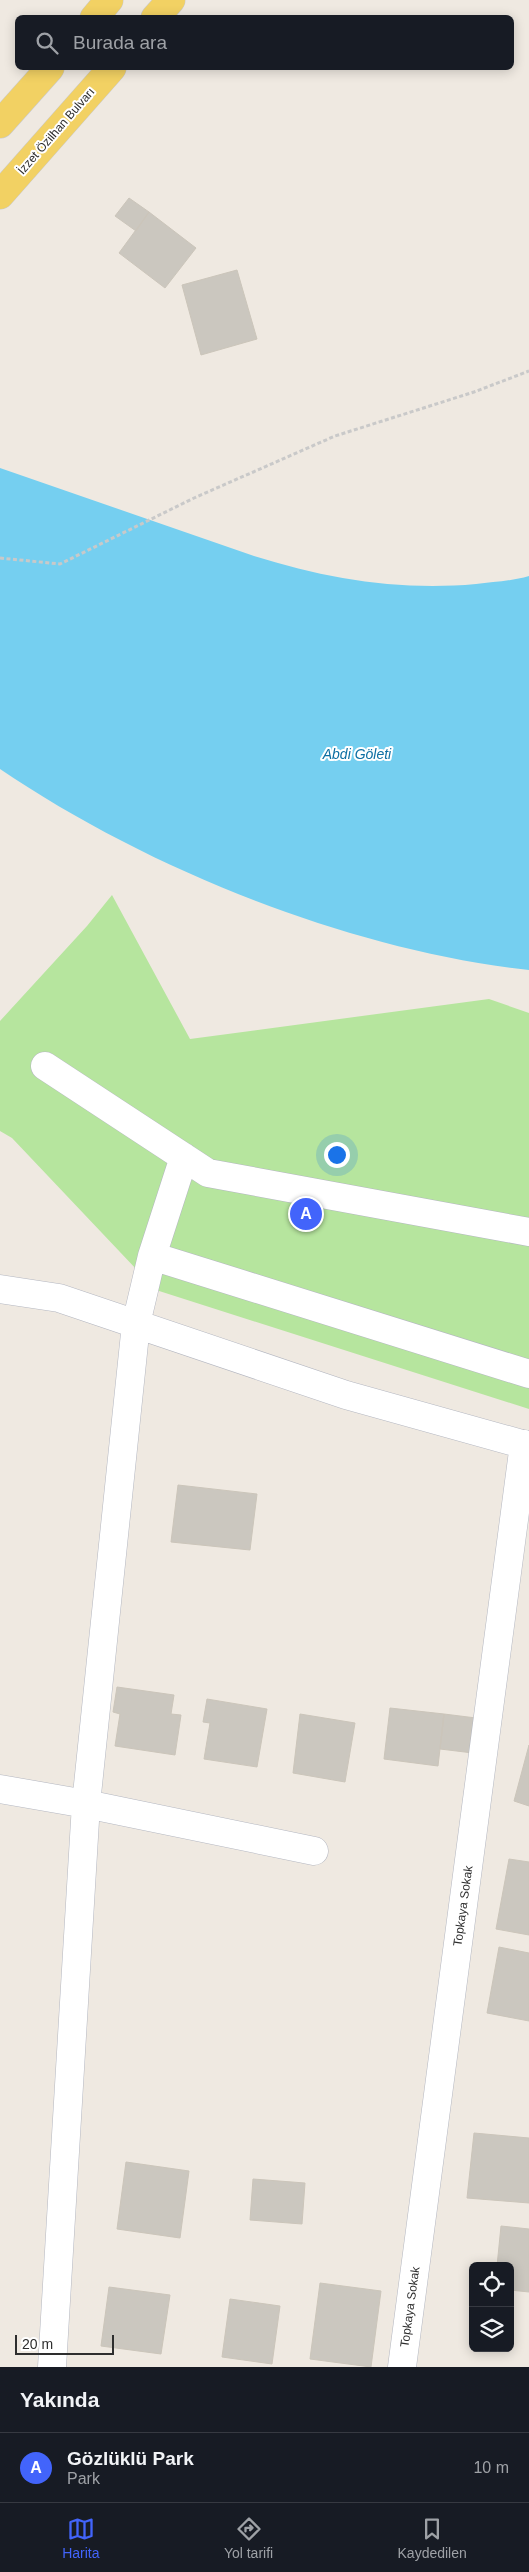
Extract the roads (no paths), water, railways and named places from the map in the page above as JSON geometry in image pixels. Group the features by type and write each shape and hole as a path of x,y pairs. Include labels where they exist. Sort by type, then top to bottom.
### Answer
{"main road":[{"path":"96,15 109,0"},
{"path":"158,15 171,0"},
{"path":"0,124 48,70"},
{"name":"İzzet Özilhan Bulvarı","path":"0,195 110,70"}],"street":[{"path":"45,1066 208,1173 529,1232"},
{"path":"52,2367 86,1804 136,1324 152,1256 184,1158"},
{"path":"152,1256 529,1374"},
{"path":"0,1289 59,1298 346,1395 526,1445"},
{"name":"Topkaya Sokak","path":"402,2367 526,1445"},
{"path":"0,1789 86,1804 314,1851"}],"water":[{"name":"Abdi Göleti","path":"0,468 254,556 336,577 392,584 448,586 503,581 529,576 529,970 461,960 392,944 322,924 253,900 186,872 120,840 58,806 0,769"}],"place":[{"name":"Gözlüklü Park","path":"306,1214"}]}
